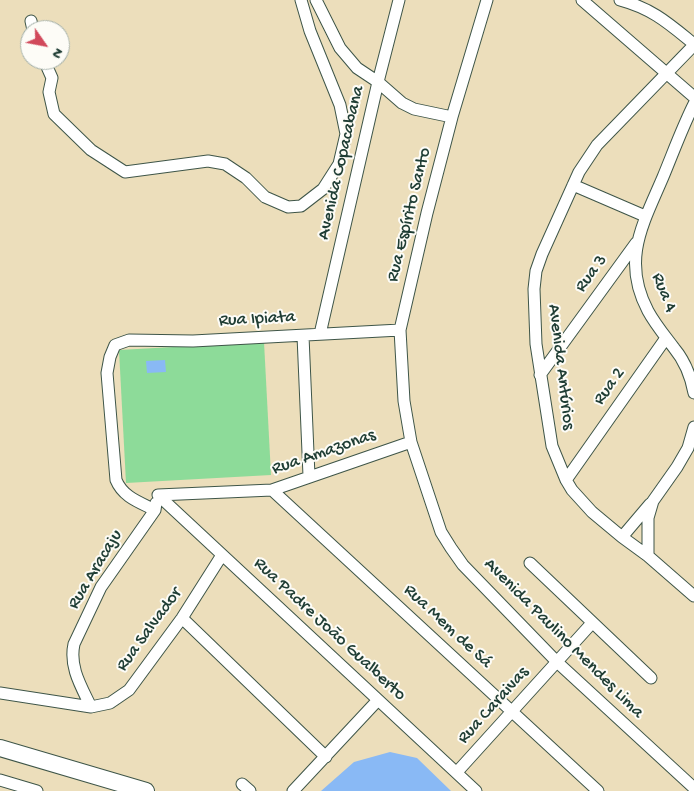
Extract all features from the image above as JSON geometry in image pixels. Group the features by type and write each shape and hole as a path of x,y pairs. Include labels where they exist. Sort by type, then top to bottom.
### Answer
{"highway":[{"path":"0,748 146,791"}],"street":[{"path":"48,70 52,78 49,92 54,114 91,150 124,172 208,161 225,164 246,178 265,198 288,207 301,206 323,189 334,172 339,164 346,134 340,105 310,31 301,0"},
{"path":"316,0 340,48 357,68 378,82 402,103 414,109 452,117"},
{"name":"Avenida Copacabana","path":"320,334 378,82 399,0"},
{"name":"Rua Espírito Santo","path":"411,442 404,401 400,330 422,232 452,117 486,0"},
{"path":"582,0 694,98"},
{"path":"620,0 654,13 694,44"},
{"name":"Avenida Antúrios","path":"694,44 597,145 586,160 542,254 536,271 534,289 540,375 552,446 566,480 572,490 592,512 622,538 648,556 694,596"},
{"name":"Rua 3","path":"635,256 645,216 694,104"},
{"path":"573,185 645,216"},
{"name":"Rua 3","path":"540,375 637,242"},
{"name":"Rua 4","path":"635,256 635,269 640,291 648,310 684,362 694,393"},
{"name":"Rua Ipiata","path":"155,510 127,496 120,490 116,480 107,373 110,357 115,345 129,340 193,341 400,330"},
{"path":"303,336 308,476"},
{"name":"Rua 2","path":"566,480 666,338"},
{"path":"622,538 653,501 676,468 688,448 694,427"},
{"name":"Rua Amazonas","path":"158,495 272,490 411,442"},
{"name":"Avenida Paulino Mendes Lima","path":"411,442 434,515 450,548 463,565 557,662 694,788"},
{"name":"Rua Mem de Sá","path":"272,490 598,791"},
{"name":"Rua Aracaju","path":"91,707 73,668 72,653 74,644 101,587 155,510 158,495"},
{"name":"Rua Padre João Gualberto","path":"158,495 476,791"},
{"path":"648,556 648,518 653,501"},
{"name":"Rua Salvador","path":"91,707 110,703 129,690 182,618 222,555"},
{"path":"530,563 651,678"},
{"path":"182,618 326,756"},
{"name":"Rua Caraivas","path":"457,772 592,623"},
{"path":"0,693 91,707"},
{"path":"293,791 378,700"},
{"path":"0,780 37,791"}],"green space":[{"path":"264,342 271,475 126,483 119,350"}],"water":[{"path":"165,360 166,372 147,373 146,361"},
{"path":"390,752 417,758 451,791 321,791 354,762"}]}
